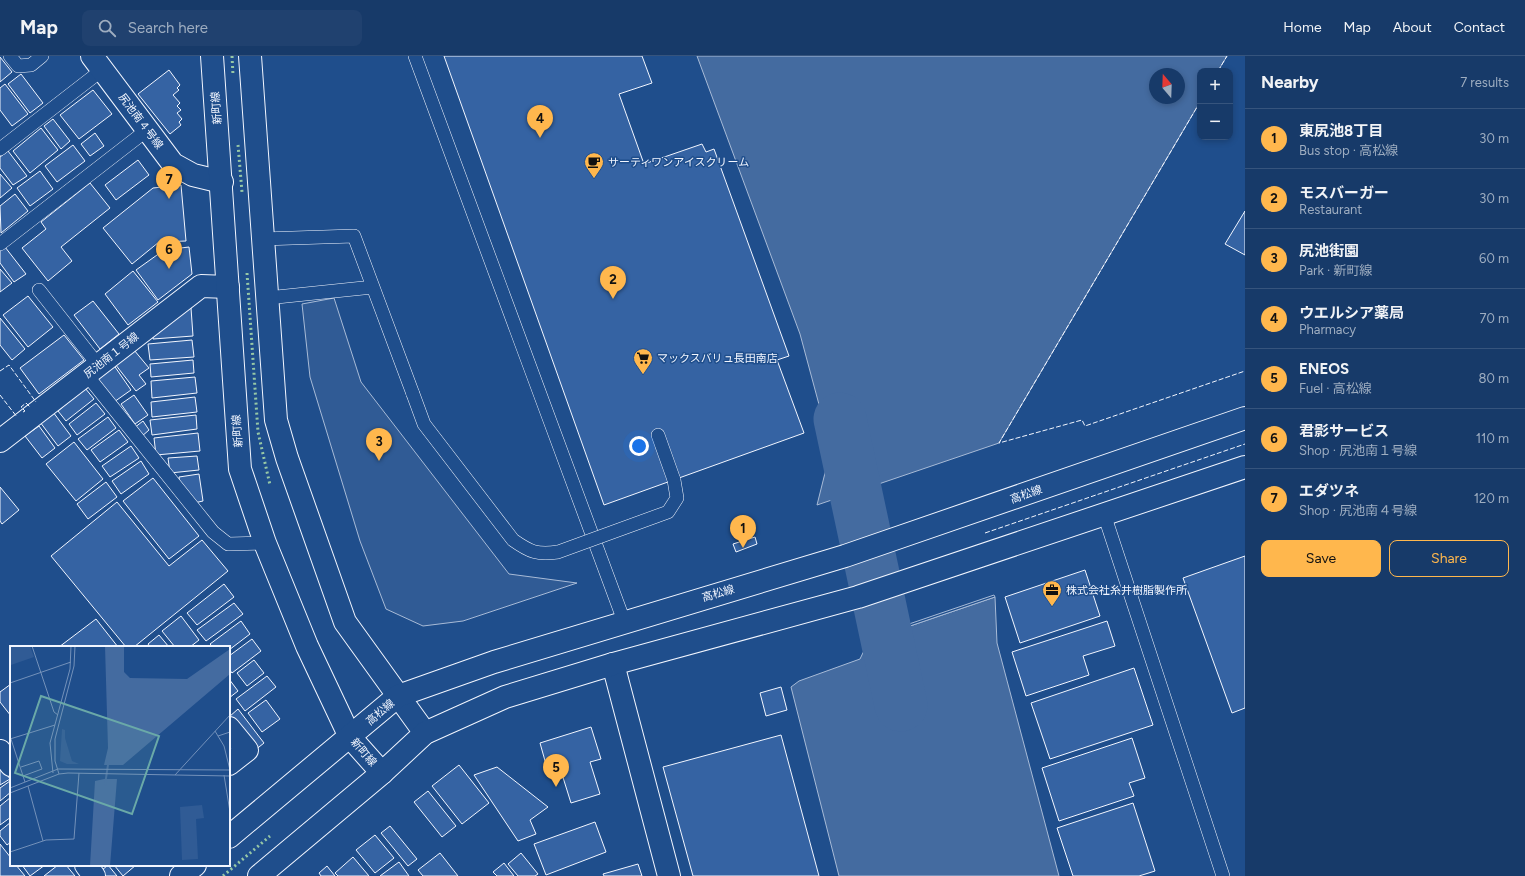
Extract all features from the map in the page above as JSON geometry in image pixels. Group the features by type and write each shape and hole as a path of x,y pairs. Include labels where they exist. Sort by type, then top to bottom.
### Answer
{"main road":[{"name":"新町線","path":"212,56 222,182 240,469 265,543 307,646 350,737 382,773"},
{"path":"250,56 276,420 287,458 345,622 425,733"},
{"name":"尻池南４号線","path":"97,63 173,164 193,175 222,182"},
{"name":"尻池南１号線","path":"0,441 201,286 228,287"},
{"name":"高松線","path":"230,836 398,696 494,662 624,621 845,556 1245,418"},
{"path":"259,876 382,773 425,733 505,697 614,664 858,597 1245,467"},
{"path":"614,664 668,876"},
{"path":"230,729 247,750 230,763"},
{"path":"0,751 10,764"},
{"path":"181,876 193,866"}],"lane":[{"path":"10,56 18,66 31,65 42,56"},
{"path":"415,56 624,621"},
{"path":"0,149 97,63"},
{"path":"0,244 147,130"},
{"path":"262,239 354,236 424,424 513,540 530,552 544,554 558,552 668,512 677,498 674,480 658,435"},
{"path":"267,298 373,287"},
{"path":"39,290 92,370 213,532 228,544 265,543"},
{"path":"1104,514 1223,876"}],"shaded area":[{"path":"697,56 1227,56 1220,68 1197,68 1197,107 999,443 817,505 831,449 800,334"},
{"path":"334,298 361,382 509,574 577,583 463,621 423,626 386,609 360,541 310,377 302,304"},
{"path":"995,597 997,643 1059,876 839,876 791,687 799,681 860,659 869,640"}],"pier":[{"path":"994,595 995,597 869,640 868,638"}],"building":[{"path":"444,56 642,56 652,83 619,94 644,164 702,144 706,152 714,149 789,356 777,360 804,433 604,505"},
{"path":"0,57 12,72 0,82"},
{"path":"169,70 180,85 177,88 179,90 173,95 180,103 177,106 181,110 177,113 182,119 179,122 181,125 170,134 138,94"},
{"path":"21,74 43,103 30,113 8,84"},
{"path":"5,84 28,114 12,126 0,110 0,88"},
{"path":"93,90 112,114 79,139 60,115"},
{"path":"53,119 70,141 61,149 44,126"},
{"path":"41,128 58,150 30,173 13,151"},
{"path":"95,133 104,146 90,156 81,144"},
{"path":"73,145 85,161 57,182 45,166"},
{"path":"8,151 27,176 13,185 0,168 0,157"},
{"path":"138,160 149,175 116,200 105,185"},
{"path":"40,171 53,189 30,206 17,188"},
{"path":"0,174 12,188 0,198"},
{"path":"90,183 110,208 61,247 72,261 48,281 22,248 46,229 41,222"},
{"path":"181,185 186,241 159,242 132,264 103,228 153,188"},
{"path":"15,194 28,211 1,233 0,206"},
{"path":"1245,211 1245,255 1225,244"},
{"path":"5,247 26,274 14,282 0,263 0,251"},
{"path":"189,247 192,274 158,300 136,270 164,250"},
{"path":"0,269 12,283 0,292"},
{"path":"133,271 158,302 128,325 105,294"},
{"path":"28,296 53,327 28,347 3,315"},
{"path":"93,301 119,334 100,349 74,315"},
{"path":"191,308 193,336 153,339 153,332 181,309"},
{"path":"0,318 25,349 12,360 0,345"},
{"path":"64,335 84,360 39,394 20,368"},
{"path":"192,340 194,357 150,360 148,344"},
{"path":"134,350 149,368 139,375 146,384 136,391 115,364"},
{"path":"193,360 194,373 151,377 150,364"},
{"path":"113,364 131,390 114,402 96,377"},
{"path":"195,377 197,393 152,398 151,381"},
{"path":"85,388 94,399 66,421 58,411"},
{"path":"134,395 148,415 135,424 121,404"},
{"path":"195,397 197,412 152,417 151,402"},
{"path":"96,403 105,414 77,435 69,424"},
{"path":"53,412 71,436 58,446 40,422"},
{"path":"196,415 197,429 152,435 150,420"},
{"path":"108,417 116,428 87,450 78,439"},
{"path":"143,421 149,430 141,437 134,428"},
{"path":"39,426 55,448 42,458 25,436"},
{"path":"119,430 128,442 100,462 91,450"},
{"path":"198,433 200,451 156,455 154,438"},
{"path":"74,442 103,479 76,501 46,464"},
{"path":"131,446 139,458 110,477 102,466"},
{"path":"197,456 199,470 170,473 168,458"},
{"path":"141,461 149,474 121,494 112,481"},
{"path":"199,474 203,501 194,503 180,485 179,477"},
{"path":"153,478 199,536 169,559 123,501"},
{"path":"106,482 117,497 88,519 77,504"},
{"path":"0,487 19,510 2,524 0,521"},
{"path":"117,502 169,566 202,540 228,571 135,646 125,646 51,556"},
{"path":"755,537 757,544 736,552 733,544"},
{"path":"1245,556 1245,708 1232,713 1183,578"},
{"name":"株式会社糸井樹脂製作所","path":"1085,570 1100,616 1020,643 1005,597"},
{"path":"224,584 234,597 197,625 187,613"},
{"path":"234,603 243,614 206,641 197,630"},
{"path":"181,616 199,640 191,646 174,646 162,631"},
{"path":"96,619 117,646 60,646"},
{"path":"241,621 250,634 230,649 230,646 212,646 210,644"},
{"path":"1107,621 1115,646 1083,656 1089,675 1026,696 1012,652"},
{"path":"159,635 168,646 149,646 148,644"},
{"path":"252,639 261,651 232,673 230,670 230,655"},
{"path":"254,660 264,673 247,686 237,673"},
{"path":"1134,668 1153,725 1050,759 1031,703"},
{"path":"267,676 276,687 245,711 236,699"},
{"path":"230,680 238,691 230,697"},
{"path":"10,685 10,715 0,702 0,692"},
{"path":"781,687 787,710 766,716 760,693"},
{"path":"266,700 280,719 262,732 248,713"},
{"path":"238,709 264,743 254,751 230,720 230,716"},
{"path":"591,727 601,759 590,762 600,794 571,803 561,771 549,775 540,743"},
{"path":"781,735 819,876 693,876 663,767"},
{"path":"1132,738 1145,778 1129,783 1134,796 1059,821 1042,768"},
{"path":"0,765 10,779 0,785"},
{"path":"459,765 489,803 462,824 432,786"},
{"path":"497,767 548,807 530,820 536,834 518,841 474,775"},
{"path":"10,781 10,793 0,801 0,788"},
{"path":"428,791 456,826 442,837 414,802"},
{"path":"10,798 10,818 0,825 0,806"},
{"path":"1133,803 1155,871 1139,876 1073,876 1057,828"},
{"path":"595,822 606,852 546,875 534,844"},
{"path":"10,823 10,843 7,845 0,836 0,831"},
{"path":"390,826 417,859 408,866 381,833"},
{"path":"375,835 394,858 375,873 356,850"},
{"path":"0,844 10,857 10,866 17,866 25,876 0,876"},
{"path":"440,853 458,876 423,876 418,870"},
{"path":"521,853 538,874 535,876 518,876 508,864"},
{"path":"353,857 369,876 338,876 335,873"},
{"path":"399,862 409,876 380,876"},
{"path":"504,863 514,876 497,876 493,872"},
{"path":"638,864 642,876 604,876 603,874"},
{"path":"23,866 44,866 30,876"},
{"path":"57,866 67,866 75,876 44,876"},
{"path":"109,866 117,876 105,876 101,871"},
{"path":"115,866 135,866 123,876"},
{"path":"327,866 335,876 321,876 319,873"}],"waterway":[{"path":"840,419 901,705"}],"hedge":[{"path":"232,56 233,75"},
{"path":"238,145 242,192"},
{"path":"247,273 258,432 270,485"},
{"path":"223,876 270,836"}],"fence":[{"path":"1220,68 1227,56"},
{"path":"1199,104 999,443 1082,420 1085,426 1245,371"},
{"path":"0,371 9,365 36,402"},
{"path":"0,395 17,417"},
{"path":"23,412 25,411 21,407 26,403 30,407"},
{"path":"985,533 1245,444"}],"place":[{"name":"ウエルシア薬局","path":"540,138"},
{"name":"サーティワンアイスクリーム","path":"594,179"},
{"name":"エダツネ","path":"169,199"},
{"name":"君影サービス","path":"169,269"},
{"name":"モスバーガー","path":"613,299"},
{"name":"マックスバリュ長田南店","path":"643,375"},
{"name":"尻池街園","path":"379,461"},
{"name":"東尻池8丁目","path":"743,548"},
{"name":"株式会社糸井樹脂製作所","path":"1052,607"},
{"name":"ENEOS","path":"556,787"}]}
